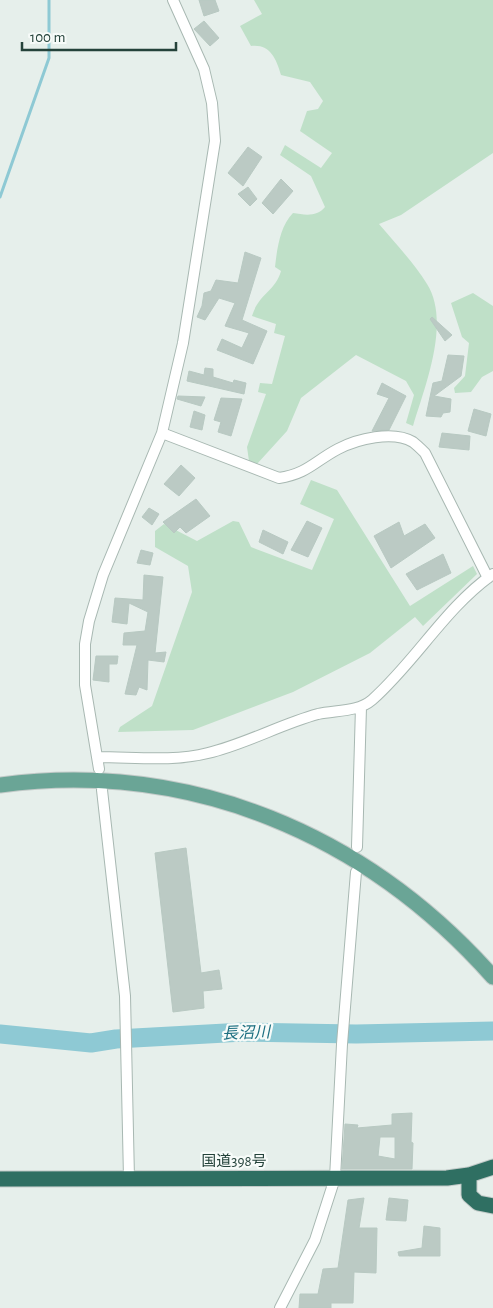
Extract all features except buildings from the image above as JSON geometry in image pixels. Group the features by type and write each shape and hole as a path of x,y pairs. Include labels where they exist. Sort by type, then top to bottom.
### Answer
{"highway":[{"name":"国道398号","path":"0,1179 469,1176 493,1167"},
{"path":"469,1176 469,1195 478,1203 493,1206"}],"main road":[{"path":"0,785 66,778 120,782 168,788 251,809 333,846 376,872 416,901 453,934 493,976"}],"street":[{"path":"99,769 85,685 85,644 88,621 103,575 162,433 183,343 215,141 213,110 208,83 198,52 174,0"},
{"path":"98,757 162,758 199,755 319,714 360,707 371,701 386,687 452,611 491,576 425,453 414,442 400,437 352,442 336,450 297,476 279,478 162,433"},
{"path":"357,847 360,707"},
{"path":"102,790 124,986 129,1178"},
{"path":"280,1308 315,1240 335,1178 342,1044 356,872"}],"green space":[{"path":"254,0 493,0 493,153 401,215 379,224 416,268 434,299 437,317 434,354 413,426 406,423 414,395 406,381 356,355 301,398 287,431 257,464 249,461 247,447 266,394 258,392 260,383 272,384 285,336 274,333 276,324 252,316 259,302 275,284 281,271 275,267 277,253 282,231 289,218 293,213 315,214 325,207 311,176 280,155 285,145 321,168 332,153 300,131 307,111 318,109 323,101 310,82 281,75 271,53 263,47 251,46 240,26 262,14"},
{"path":"473,293 493,306 493,371 482,377 471,392 455,393 454,388 465,376 469,343 462,337 451,303"},
{"path":"311,480 337,490 410,606 473,566 477,574 423,626 415,617 370,653 293,692 193,730 118,732 120,727 152,706 192,592 188,566 155,547 155,531 164,524 197,541 233,521 239,522 251,547 312,570 334,519 300,504"}],"waterway":[{"path":"0,197 49,58 49,0"},
{"name":"長沼川","path":"0,1034 91,1043 116,1039 244,1032 356,1034 493,1031"}]}
